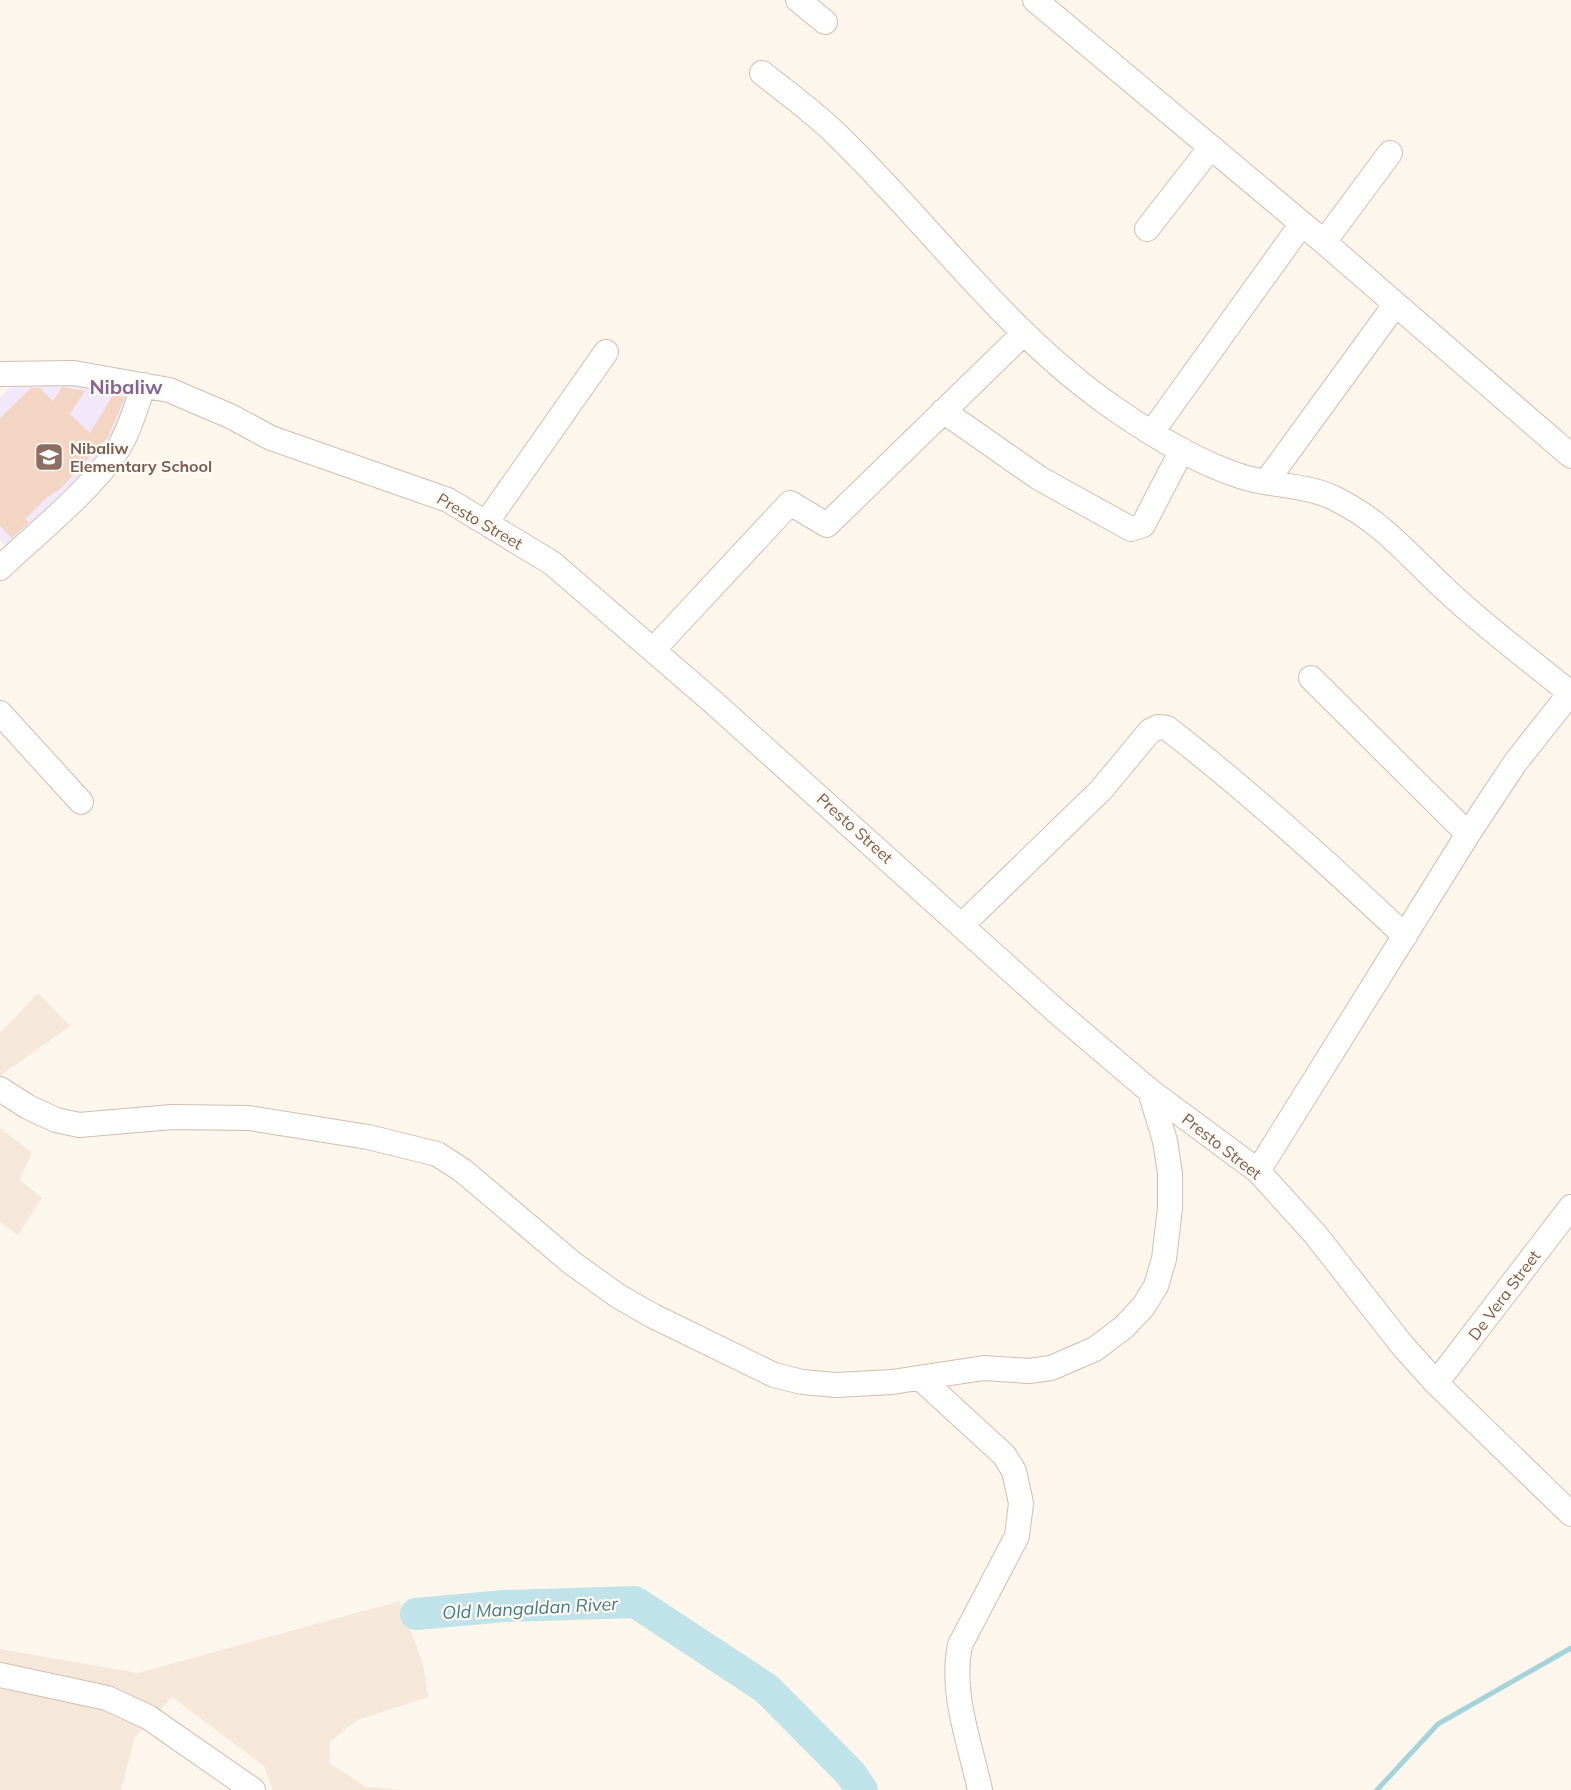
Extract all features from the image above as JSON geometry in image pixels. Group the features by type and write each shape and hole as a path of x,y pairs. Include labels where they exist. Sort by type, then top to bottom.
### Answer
{"street":[{"path":"798,0 825,22"},
{"path":"1035,0 1324,242 1571,456"},
{"path":"762,73 834,132 1024,333 1063,368 1115,409 1182,450 1221,469 1332,497 1382,528 1405,547 1446,590 1571,692 1522,753 1468,834 1258,1171"},
{"path":"1147,229 1211,147"},
{"path":"1324,242 1390,153"},
{"path":"1152,432 1301,225"},
{"path":"1266,482 1395,305"},
{"path":"654,650 790,503 827,525 1024,333"},
{"path":"486,522 606,352"},
{"name":"Presto Street","path":"0,374 74,373 144,385 193,399 271,438 329,460 428,492 463,508 552,563 654,650 1056,1011 1150,1091 1258,1171 1315,1234 1402,1345 1436,1383 1571,1514"},
{"path":"0,568 103,468 128,430 144,385"},
{"path":"942,411 1039,478 1131,529 1143,525 1182,450"},
{"path":"1311,678 1468,834"},
{"path":"0,713 81,802"},
{"path":"962,925 1101,790 1150,731 1161,727 1167,728 1257,801 1405,936"},
{"path":"1,1091 56,1120 79,1125 172,1117 249,1118 368,1137 437,1154 462,1170 572,1263 618,1296 653,1316 774,1375 802,1382 836,1385 920,1378 984,1368 1029,1371 1051,1368 1095,1349 1143,1307 1156,1286 1164,1259 1170,1208 1170,1173 1166,1141 1150,1091"},
{"name":"De Vera Street","path":"1436,1383 1571,1207"},
{"path":"920,1378 1004,1455 1014,1471 1021,1503 1017,1536 960,1645 956,1663 959,1696 981,1790"},
{"path":"0,1675 107,1698 148,1717 244,1787"}],"shaded area":[{"name":"Nibaliw Elementary School","path":"19,377 138,390 128,424 69,490 8,548 0,540 0,398"},
{"path":"38,993 70,1026 0,1076 0,1033"},
{"path":"0,1128 32,1152 20,1180 42,1198 18,1235 0,1222"},
{"path":"400,1601 423,1664 428,1697 357,1720 330,1742 329,1763 366,1787 402,1790 271,1790 264,1766 172,1697 135,1737 121,1790 0,1790 0,1649 138,1673"}],"building":[{"name":"Nibaliw Elementary School","path":"62,387 85,391 70,414 90,433 113,395 125,397 108,437 60,489 45,499 25,519 29,522 12,538 0,526 0,418 31,388 40,388 53,401"}],"waterway":[{"name":"Old Mangaldan River","path":"416,1614 505,1606 635,1602 767,1689 850,1773 862,1790"},
{"name":"Old Mangaldan River","path":"1377,1790 1438,1724 1571,1648"}],"place":[{"name":"Nibaliw Elementary School","path":"49,457"}],"district":[{"name":"Nibaliw","path":"126,386"}]}
